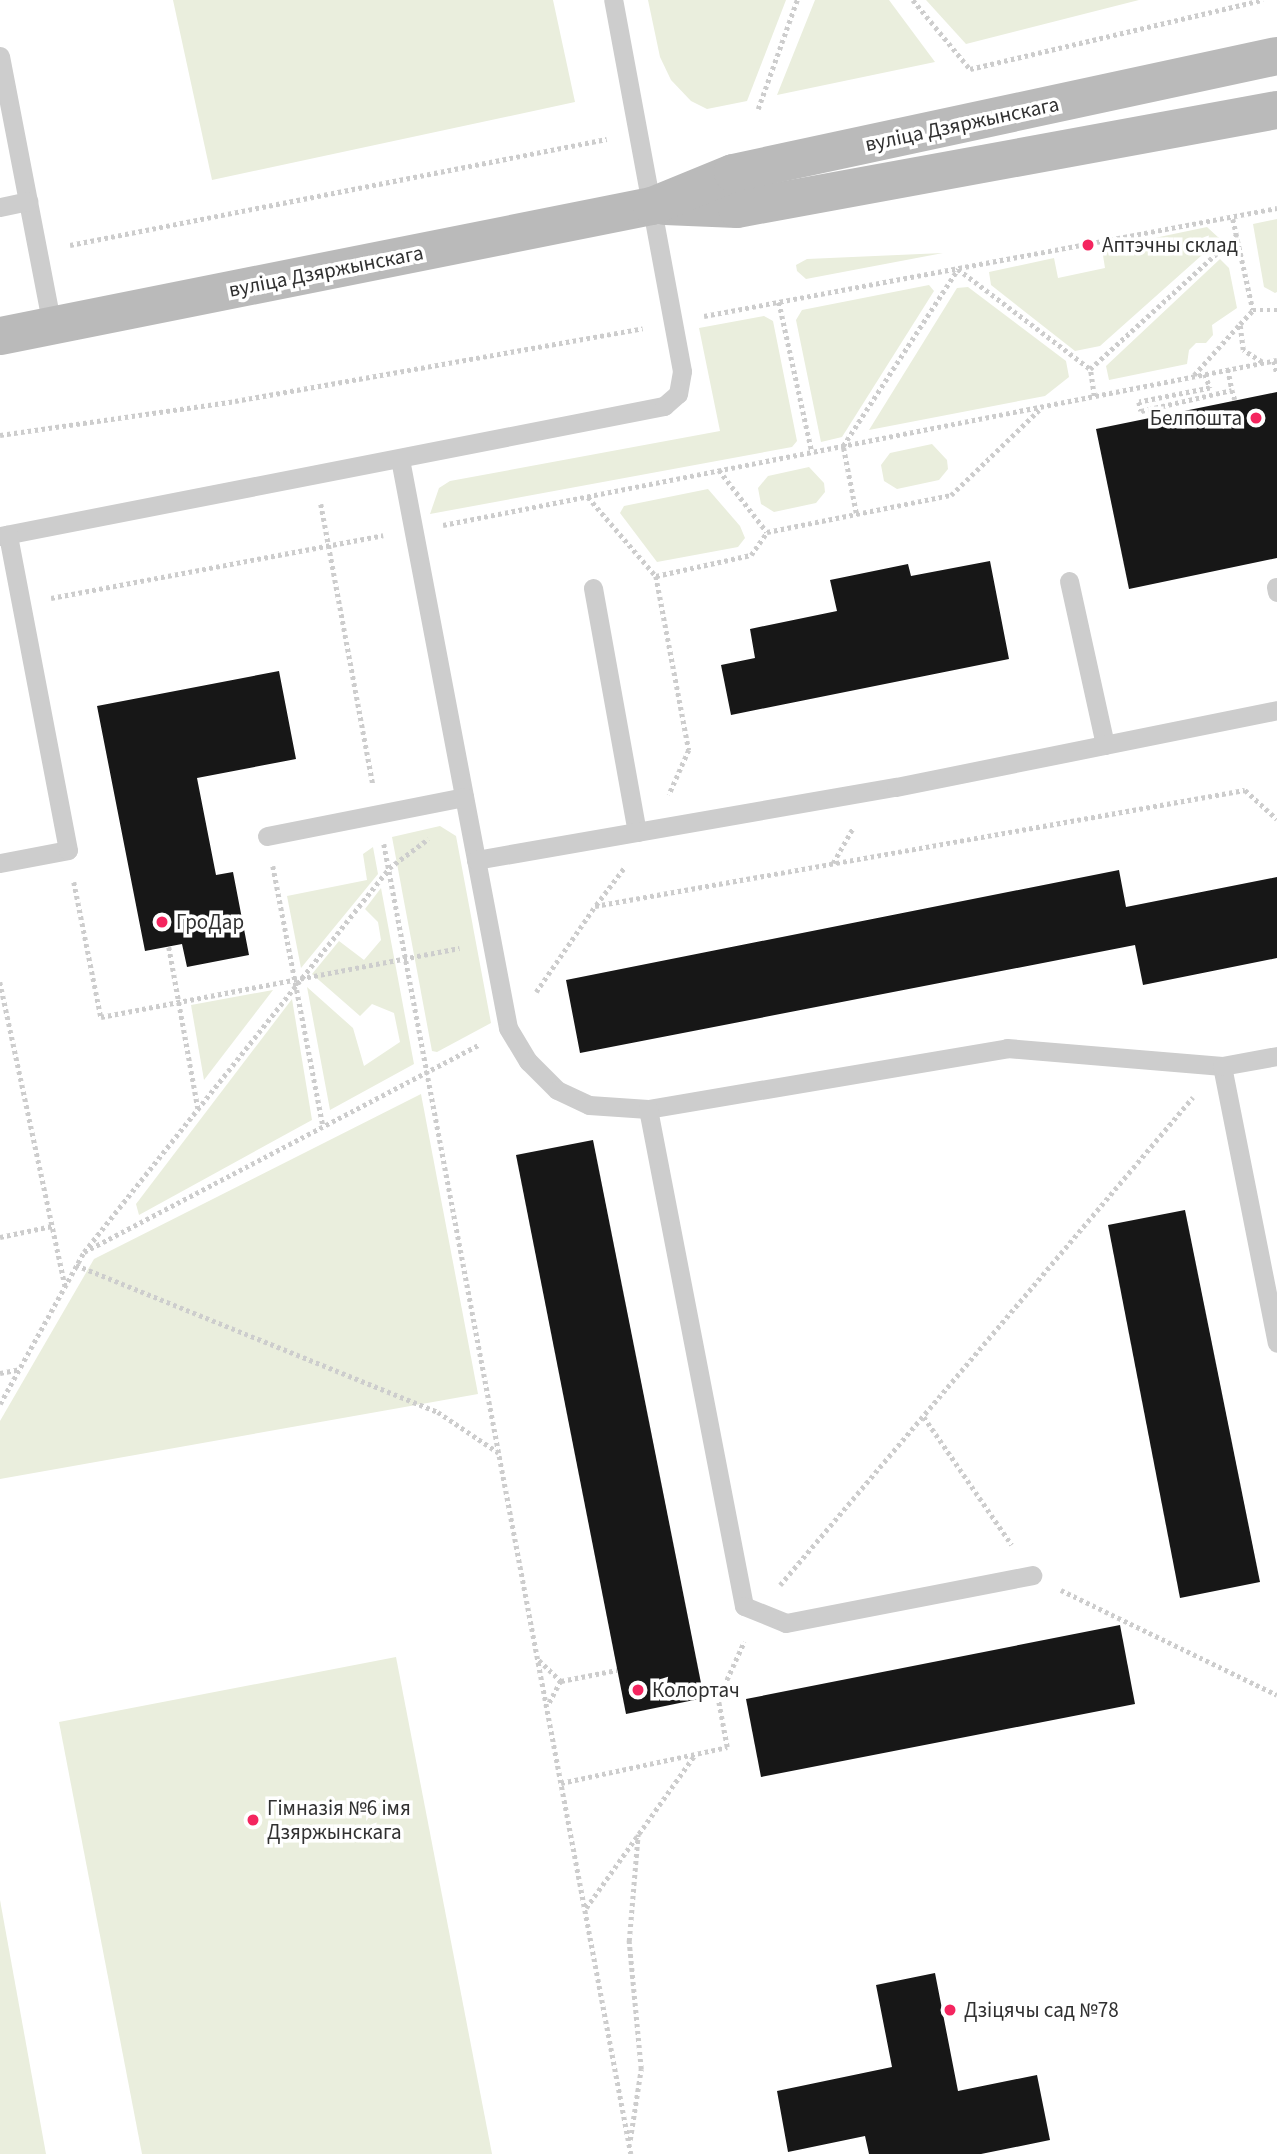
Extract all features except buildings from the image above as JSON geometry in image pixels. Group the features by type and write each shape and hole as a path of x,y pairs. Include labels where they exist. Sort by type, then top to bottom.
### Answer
{"main road":[{"name":"вуліца Дзяржынскага","path":"0,336 652,206 733,173 1277,56"},
{"name":"вуліца Дзяржынскага","path":"652,206 737,209 1277,110"}],"lane":[{"path":"0,863 68,850 21,604 4,536 664,406 678,394 682,371 612,0"},
{"path":"0,56 52,325"},
{"path":"0,207 28,201"},
{"path":"400,459 508,1028 528,1061 557,1090 589,1105 648,1109 1007,1048 1222,1066 1277,1056"},
{"path":"1069,581 1105,745"},
{"path":"593,587 645,831"},
{"path":"476,860 1105,745 1277,710"},
{"path":"267,836 464,797"},
{"path":"1222,1066 1270,1269 1277,1343"},
{"path":"648,1109 744,1605 786,1623 1032,1575"}],"path":[{"path":"758,109 797,0"},
{"path":"913,0 970,69 1263,0"},
{"path":"38,251 637,133"},
{"path":"1233,218 1253,310"},
{"path":"1090,369 1237,235"},
{"path":"856,513 843,446 958,270 1090,369 1094,396"},
{"path":"779,302 812,452"},
{"path":"1192,377 1253,310 1277,310"},
{"path":"1240,324 1243,350 1266,362"},
{"path":"21,604 413,531 1276,360 1277,374"},
{"path":"1228,369 1235,400"},
{"path":"1205,374 1210,388 1139,402 1141,411 1232,390"},
{"path":"656,576 751,555 767,532 951,495 1041,407"},
{"path":"719,470 767,532"},
{"path":"587,496 656,576 689,750 645,831"},
{"path":"84,1252 508,1028 530,1020 527,1004 595,906 1245,790 1277,819"},
{"path":"267,836 323,1126"},
{"path":"68,850 101,1017 297,982 492,941"},
{"path":"0,1404 84,1252 389,868"},
{"path":"169,947 198,1108"},
{"path":"0,982 65,1286"},
{"path":"427,1072 631,2154"},
{"path":"561,1783 727,1747 718,1699 758,1611 1196,1094"},
{"path":"0,1237 52,1226"},
{"path":"76,1265 438,1412 499,1453"},
{"path":"0,1373 20,1369"},
{"path":"924,1416 1032,1575 1158,1641 1277,1695"},
{"path":"538,1660 561,1681"},
{"path":"561,1681 617,1670"},
{"path":"547,1707 561,1681"},
{"path":"585,1909 695,1754"},
{"path":"629,2144 641,2069 629,1941 638,1834"}],"green space":[{"path":"173,0 553,0 575,102 212,180"},
{"path":"648,0 786,0 747,101 707,109 691,101 671,80 660,57"},
{"path":"815,0 889,0 935,62 777,95"},
{"path":"926,0 1139,0 966,44"},
{"path":"1277,219 1275,293 1264,287 1253,224"},
{"path":"1207,227 1220,239 1100,346 1075,351 991,285 989,272 1054,258 1058,278 1105,268 1102,249"},
{"path":"943,253 806,279 797,271 796,265 807,259"},
{"path":"1220,259 1229,268 1237,308 1212,325 1213,335 1206,343 1196,343 1189,350 1187,364 1109,380 1106,366"},
{"path":"929,285 934,291 842,437 821,442 796,320 802,310"},
{"path":"968,287 1066,361 1069,377 1045,396 869,430 957,288"},
{"path":"764,316 773,321 797,441 792,447 430,514 439,488 450,481 720,431 699,328"},
{"path":"932,444 947,460 948,469 939,480 897,489 884,481 881,465 890,453"},
{"path":"809,467 824,483 825,492 816,503 774,512 761,504 758,488 768,476"},
{"path":"708,489 740,526 745,538 738,547 657,562 620,513 624,506"},
{"path":"440,826 456,836 491,1023 437,1052 432,1051 392,837"},
{"path":"373,847 378,874 301,968 287,896 367,880 363,854"},
{"path":"381,888 414,1064 330,1110 307,987 353,1028 364,1066 400,1042 394,1013 372,1004 360,1016 312,974 339,941 364,960 381,940 378,922 365,909"},
{"path":"273,990 204,1080 191,1005"},
{"path":"292,999 312,1120 139,1215 136,1204"},
{"path":"421,1094 478,1394 0,1479 0,1421 94,1259"},
{"path":"396,1657 492,2154 142,2154 59,1722"},
{"path":"0,1900 46,2154 0,2154"}],"place":[{"name":"Аптэчны склад","path":"1088,245"},
{"name":"Белпошта","path":"1256,418"},
{"name":"ГроДар","path":"162,922"},
{"name":"Колортач","path":"638,1690"},
{"name":"Гімназія №6 імя Дзяржынскага","path":"253,1820"},
{"name":"Дзіцячы сад №78","path":"950,2010"}]}
